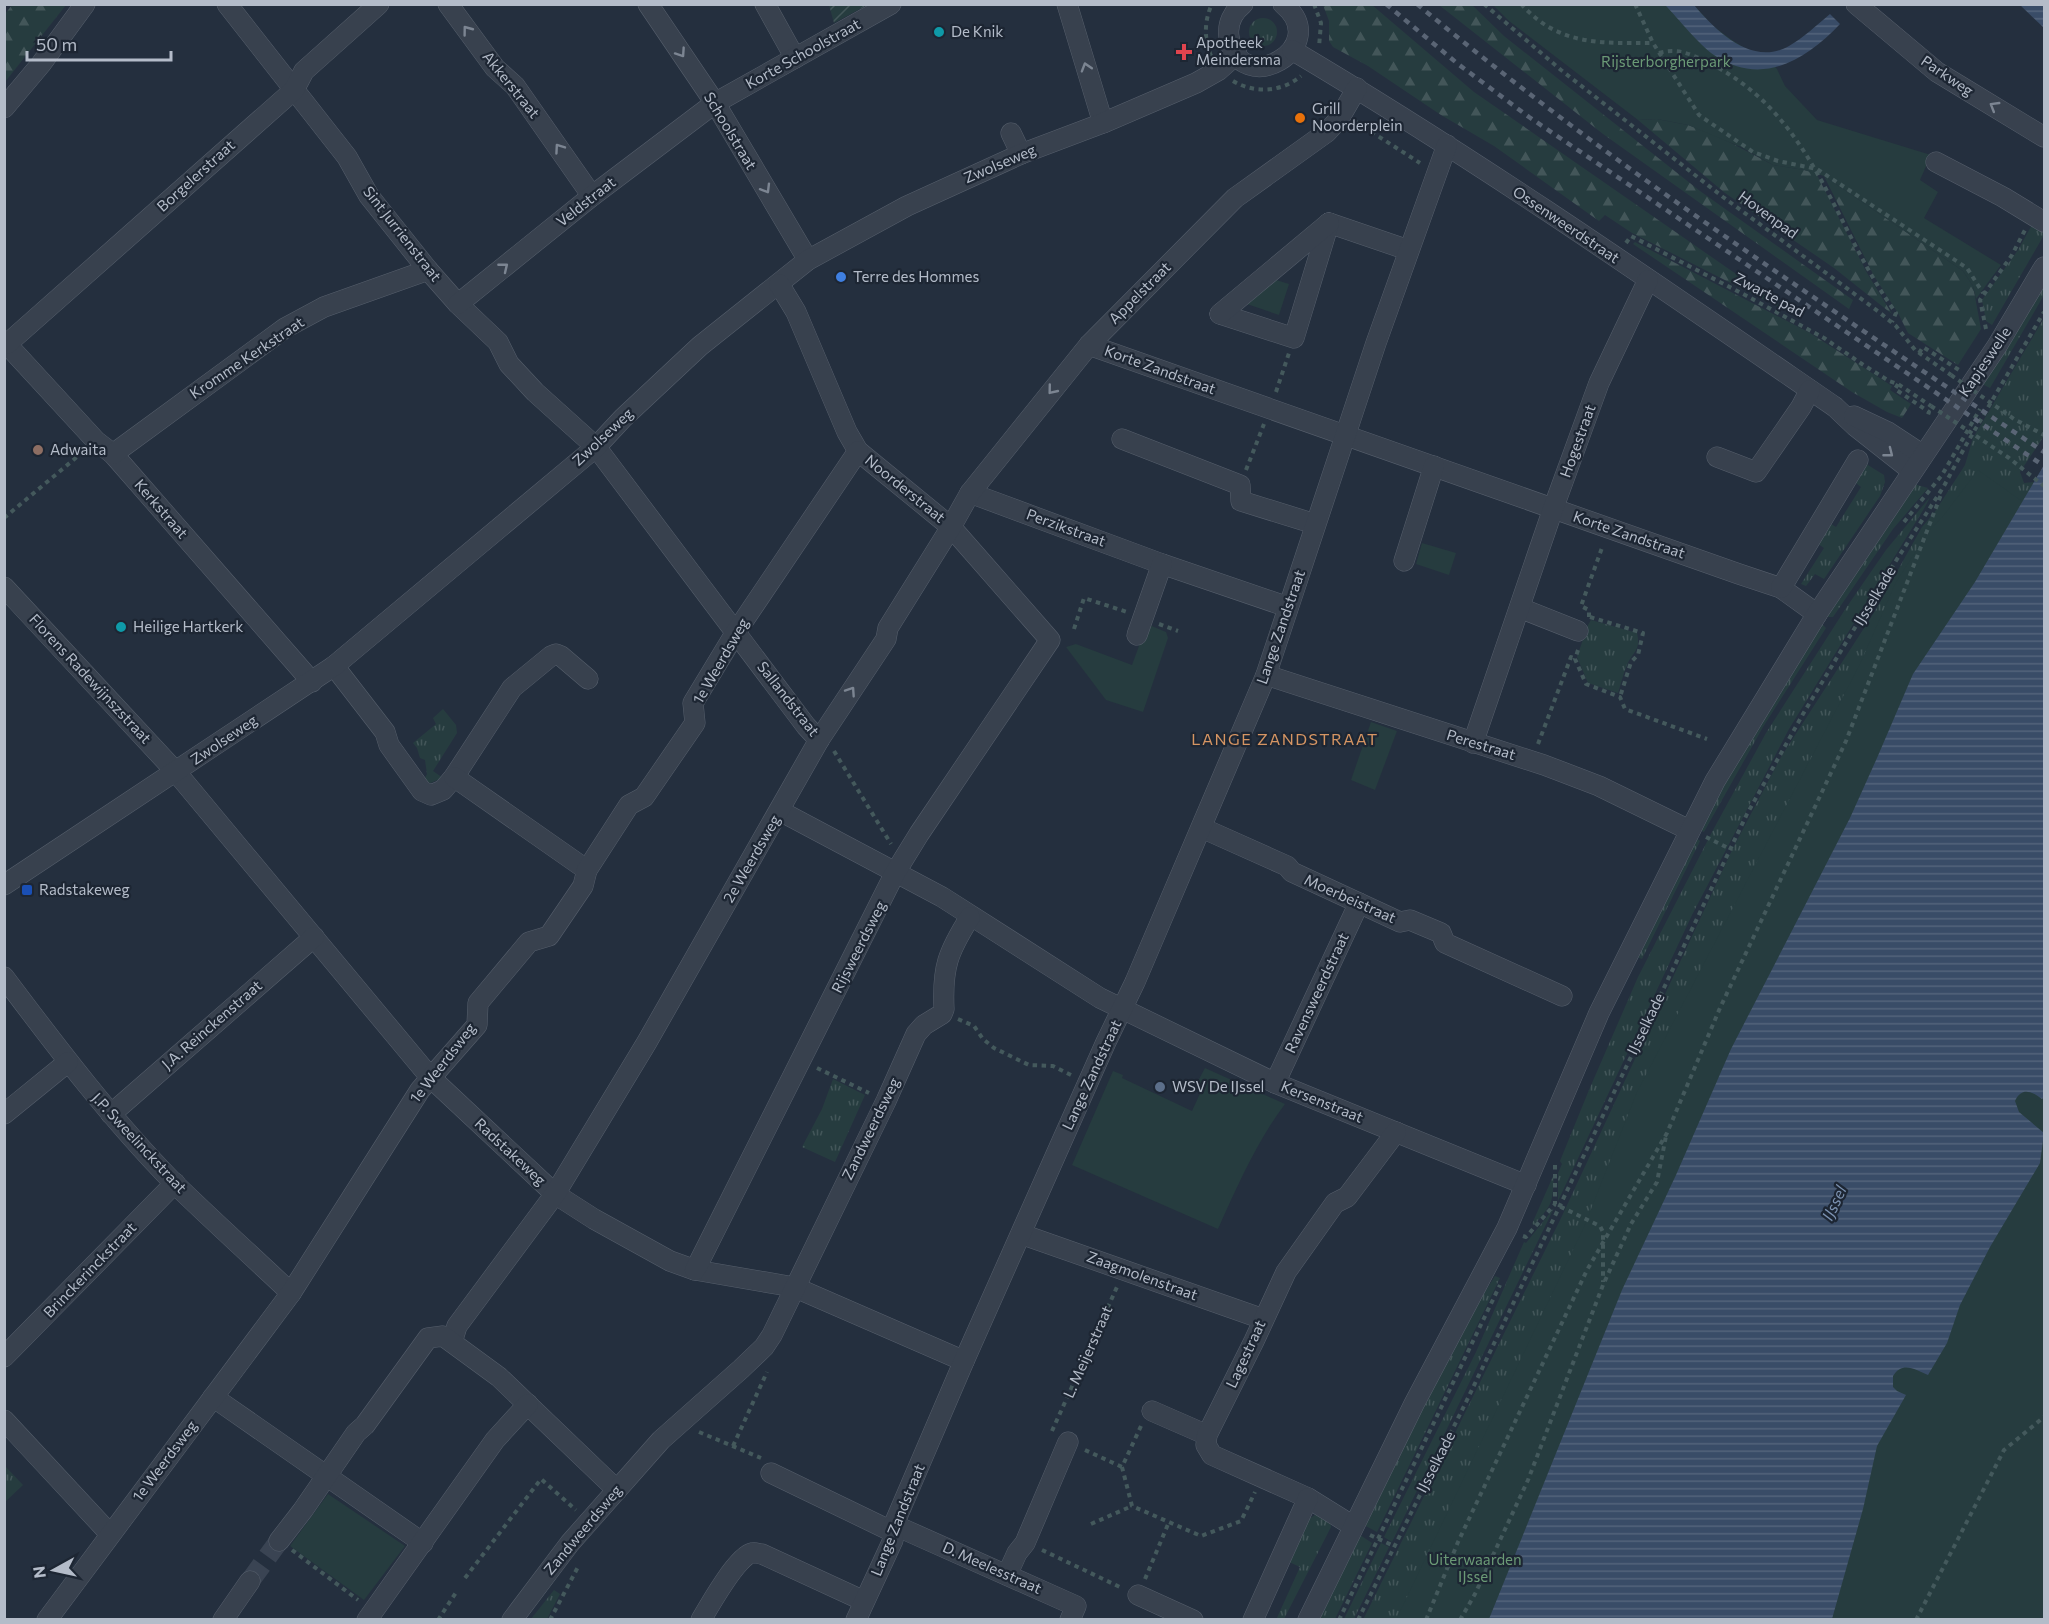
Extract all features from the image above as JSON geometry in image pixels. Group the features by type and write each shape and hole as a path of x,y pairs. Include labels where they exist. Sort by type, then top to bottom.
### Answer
{"street":[{"path":"4,108 41,64 85,4"},
{"name":"Sint Jurrienstraat","path":"227,4 346,157 369,196 428,270 458,304 498,342 509,364 535,392 596,447"},
{"name":"Borgelerstraat","path":"6,342 294,90 304,71 379,4"},
{"name":"Akkerstraat","path":"448,4 495,68 515,86 592,196"},
{"name":"Schoolstraat","path":"648,4 715,103 808,260"},
{"path":"765,4 795,58"},
{"path":"1066,4 1103,123"},
{"name":"Parkweg","path":"1856,4 1938,72 2044,136"},
{"name":"Korte Schoolstraat","path":"715,103 890,5"},
{"path":"1237,7 1229,26 1233,48 1248,63 1262,66 1276,64 1288,56 1292,50 1296,38 1296,26 1292,14 1283,5"},
{"name":"Ossenweerdstraat","path":"1292,50 1447,145 1835,407 1855,426 1917,463"},
{"name":"Zwolseweg","path":"4,885 334,666 596,447 623,418 700,346 808,260 907,206 1020,154 1103,123 1203,80 1237,54"},
{"name":"Appelstraat","path":"951,527 970,493 1089,345 1235,198 1327,132 1339,119 1357,88"},
{"name":"Veldstraat","path":"458,304 592,196 715,103"},
{"path":"1011,133 1020,154"},
{"name":"Lange Zandstraat","path":"856,1620 893,1540 892,1528 964,1361 1087,1084 1123,1010 1266,675 1408,250 1447,145"},
{"path":"1936,162 2003,197 2039,219"},
{"path":"1329,223 1408,250"},
{"path":"1329,223 1294,338 1220,314 1329,223"},
{"name":"Kapjeswelle","path":"1917,463 1997,346 2044,267"},
{"name":"Kromme Kerkstraat","path":"112,454 285,328 324,307 428,270"},
{"name":"Hogestraat","path":"1473,743 1599,383 1648,280"},
{"name":"Noorderstraat","path":"779,284 796,312 847,432 858,451 951,527 1050,640"},
{"name":"Kerkstraat","path":"6,342 96,441 112,454 312,682"},
{"name":"Korte Zandstraat","path":"1089,345 1781,588 1817,614"},
{"path":"1717,457 1756,472 1801,407 1810,390"},
{"path":"1122,439 1240,485 1241,501 1315,524"},
{"name":"Sallandstraat","path":"596,447 806,726 819,740"},
{"name":"1e Weerdsweg","path":"47,1620 291,1293 420,1090 477,1024 478,1003 529,942 549,936 583,886 586,870 629,805 644,797 694,723 693,703 736,632 858,451"},
{"path":"1781,588 1858,460"},
{"path":"1308,1620 1414,1404 1507,1228 1581,1053 1697,833 1756,711 1917,463"},
{"path":"1404,561 1434,466"},
{"name":"Perzikstraat","path":"970,493 1162,564 1288,607"},
{"name":"2e Weerdsweg","path":"452,1342 457,1326 555,1194 647,1041 819,740 886,639 888,628 951,527"},
{"path":"1140,626 1162,564"},
{"name":"Florens Radewijnszstraat","path":"4,587 176,772"},
{"path":"1520,608 1583,628"},
{"name":"Rijsweerdsweg","path":"695,1270 895,873 1050,640"},
{"path":"334,666 385,732 389,745 422,792 431,795 443,790 454,777 512,688 551,656 556,654 561,656 588,679"},
{"name":"Perestraat","path":"1266,675 1522,758 1599,786 1697,833"},
{"name":"Radstakeweg","path":"176,772 430,1077 555,1194 594,1219 670,1261 695,1270 794,1287 964,1361"},
{"path":"454,777 586,870"},
{"path":"780,811 942,897 970,917 1123,1010"},
{"name":"Moerbeistraat","path":"1202,828 1287,866 1292,872 1400,922 1410,920 1441,933 1445,943 1562,996"},
{"name":"Ravensweerdstraat","path":"1275,1083 1359,903"},
{"path":"942,1014 945,968 953,944 970,917"},
{"name":"J.A. Reinckenstraat","path":"111,1114 314,937"},
{"name":"J.P. Sweelinckstraat","path":"4,977 68,1062 111,1114 175,1183 291,1293"},
{"name":"Kersenstraat","path":"1123,1010 1275,1083 1526,1185"},
{"name":"Zandweerdsweg","path":"512,1620 547,1571 661,1440 764,1347 772,1335 886,1101 916,1034 924,1025 942,1014"},
{"path":"4,1114 68,1062"},
{"name":"Lagestraat","path":"1207,1435 1286,1272 1335,1203 1347,1197 1396,1132"},
{"name":"Brinckerinckstraat","path":"4,1357 175,1183"},
{"name":"Zaagmolenstraat","path":"1021,1234 1263,1319"},
{"path":"279,1541 356,1433 365,1425 429,1338 443,1336 499,1377 617,1490"},
{"path":"213,1397 423,1543"},
{"path":"370,1615 495,1440 528,1404"},
{"path":"1152,1411 1207,1435 1206,1444 1212,1455 1308,1498 1353,1526"},
{"path":"4,1420 110,1534"},
{"path":"1007,1575 1017,1552 1025,1543 1060,1438"},
{"name":"D. Meelesstraat","path":"771,1473 892,1528 1076,1606 1070,1620"},
{"path":"1252,1620 1308,1498"},
{"path":"701,1620 727,1578 744,1557 752,1553 762,1554 864,1601"},
{"path":"223,1620 250,1581"},
{"path":"1138,1595 1193,1620"}],"path":[{"name":"Hovenpad","path":"1484,4 1561,70 1723,197 1892,322 1919,353 2014,418 2044,435"},
{"path":"1521,4 1546,27 1579,40 1653,43"},
{"path":"1635,4 1653,43 1699,115 1753,152 1778,161 1817,169 1967,268 1983,293"},
{"path":"1659,53 1669,50 1683,52 1723,70 1776,114 1817,169 1871,274 1896,313 1892,322"},
{"path":"1987,337 1980,300 1983,293 2039,219"},
{"name":"Zwarte pad","path":"1627,242 1631,236 1824,338 1889,381 1898,384 2009,459 2044,486"},
{"name":"Kapjeswelle","path":"1966,445 2044,312"},
{"path":"1240,485 1270,410 1294,338"},
{"path":"1919,353 1923,346 1963,372"},
{"name":"Zwarte pad","path":"1898,384 1895,389 1926,411"},
{"path":"4,518 96,441"},
{"name":"IJsselkade","path":"1358,1620 1468,1398 1756,798 1803,714 1883,581 1944,486 1966,445"},
{"path":"1897,531 1942,475"},
{"path":"1426,1620 1458,1542 1587,1270 1667,1133 1720,1008 1846,741 1944,486"},
{"path":"1609,527 1581,606 1589,610 1575,659 1586,684 1620,697"},
{"path":"1074,629 1084,598 1140,626 1178,631"},
{"path":"1583,628 1643,633 1638,655 1631,662 1620,697 1625,709 1707,739"},
{"path":"1522,758 1528,741 1538,745 1570,657 1575,659"},
{"name":"Sallandstraat","path":"819,740 837,754 891,841 895,873"},
{"path":"1697,833 1711,827"},
{"path":"1697,833 1730,849"},
{"path":"1697,833 1701,846"},
{"path":"942,1014 974,1026 983,1039 994,1048 1029,1065 1053,1066 1087,1084"},
{"path":"802,1061 886,1101"},
{"path":"1460,1620 1475,1594 1528,1480 1603,1285 1631,1224 1656,1182 1667,1133"},
{"path":"1551,1171 1555,1161"},
{"path":"1559,1206 1600,1226 1604,1240 1603,1285"},
{"path":"1518,1246 1528,1225"},
{"name":"L. Meijerstraat","path":"1060,1438 1124,1270"},
{"name":"IJsselkade","path":"1339,1620 1505,1275"},
{"path":"733,1446 767,1371 764,1347"},
{"path":"1132,1506 1122,1467 1149,1410 1152,1411"},
{"path":"1916,1620 2004,1450 2044,1417"},
{"path":"693,1429 771,1462 771,1473"},
{"path":"1091,1524 1132,1506 1201,1536 1241,1521 1261,1478"},
{"path":"465,1578 541,1479 589,1521"},
{"path":"1025,1543 1138,1595 1169,1522"},
{"path":"1378,1539 1394,1546"},
{"path":"279,1541 370,1615"},
{"path":"438,1620 457,1591"}],"green space":[{"path":"829,4 867,5 834,23"},
{"path":"12,5 66,5 5,82 5,14"},
{"path":"1323,5 1372,5 1474,92 1798,317 1632,233 1605,215 1599,221 1494,146 1441,115 1368,66 1333,47 1329,41 1329,21"},
{"path":"1439,5 1472,5 1504,36 1700,191 1853,300 1849,309 1603,134"},
{"name":"Rijsterborgherpark","path":"1493,5 1694,5 1713,26 1732,40 1748,50 1763,53 1777,69 1785,86 1817,120 1931,155 1920,180 1938,192 1924,218 2001,265 1976,299 1973,286 1963,271 1824,176 1773,165 1741,147 1688,125 1657,119 1638,120 1509,21"},
{"path":"1263,18 1273,22 1277,32 1273,42 1263,46 1253,42 1249,32 1253,22"},
{"path":"1657,119 1688,125 1718,136 1773,165 1816,173 1867,273 1892,314 1834,268 1725,193 1638,120"},
{"path":"1824,176 1963,271 1973,286 1981,329 1958,365 1908,333 1874,276"},
{"path":"2033,223 2044,231 2044,235 1992,325 1986,321 1982,300 2018,250"},
{"path":"1635,242 1810,333 1892,386 1890,390 1911,404 1902,418 1852,392 1633,244"},
{"path":"1270,278 1289,284 1279,315 1244,303"},
{"path":"2044,283 2044,295 1990,388 1982,384"},
{"name":"Uiterwaarden IJssel","path":"2044,318 2044,436 2020,472 2024,483 2034,482 1975,582 1489,1619 1363,1620 1562,1216 1733,848 1781,757 1875,611 1922,527 1934,513 1965,465 1973,438"},
{"path":"1863,462 1884,475 1885,482 1880,496 1824,579 1815,574 1806,586 1801,584 1824,548 1815,542 1826,521 1836,527 1861,487 1852,480"},
{"name":"Uiterwaarden IJssel","path":"1978,470 2037,512 1508,1619 1396,1620 1584,1227 1637,1092 1860,664 1896,582 1929,531"},
{"path":"1914,484 1928,488 1893,529 1833,617 1828,617 1827,615"},
{"path":"1930,497 1789,729 1692,915 1558,1201 1558,1173 1562,1164 1560,1161 1589,1090 1638,977 1712,832 1766,733 1846,608 1886,550"},
{"path":"1422,543 1456,553 1449,575 1416,564"},
{"path":"1591,620 1637,633 1637,647 1627,665 1618,693 1588,683 1577,657"},
{"path":"1821,623 1826,628 1763,727 1704,832 1698,829 1739,754"},
{"path":"1147,624 1166,632 1168,638 1143,712 1106,700 1066,647 1076,644 1132,665"},
{"path":"443,709 456,725 457,733 433,771 443,778 430,783 424,780 427,774 425,760 420,758 413,743 436,724 433,718"},
{"path":"1371,722 1397,731 1375,790 1351,780"},
{"path":"1695,837 1700,841 1642,959 1635,956"},
{"path":"2044,1036 2044,1619 1787,1620 1888,1378"},
{"path":"1205,1068 1285,1104 1257,1149 1218,1229 1072,1165 1113,1071 1123,1075 1122,1078 1192,1111 1203,1087 1197,1083"},
{"path":"833,1079 865,1095 835,1162 802,1147 822,1109"},
{"path":"1554,1174 1551,1202 1534,1225 1532,1224"},
{"path":"1554,1208 1392,1542 1384,1537 1476,1352 1524,1242 1526,1243"},
{"path":"1495,1276 1500,1278 1377,1532 1364,1525 1449,1349"},
{"path":"5,1466 23,1485 5,1502"},
{"path":"328,1494 405,1546 364,1600 290,1546"},
{"path":"1315,1515 1322,1516 1330,1522 1331,1527 1284,1619 1276,1620 1300,1567 1287,1561 1307,1520"},
{"path":"1360,1535 1372,1543 1335,1619 1319,1620"},
{"path":"1381,1543 1389,1547 1354,1619 1344,1619"},
{"path":"554,1590 560,1594 547,1619 531,1619"}],"water":[{"path":"1665,5 1694,5 1724,35 1748,49 1762,52 1775,51 1789,46 1830,14 1840,24 1797,59 1765,69 1749,69 1731,64 1708,51"},
{"path":"2020,5 2044,5 2044,28"},
{"name":"IJssel","path":"2044,465 2044,1097 2042,1099 2031,1092 2024,1092 2015,1101 2019,1112 2044,1133 2040,1163 1990,1247 1960,1305 1947,1343 1928,1375 1905,1368 1897,1371 1893,1376 1893,1387 1906,1395 1877,1446 1863,1509 1832,1619 1489,1619 1622,1290 1676,1175 1731,1049 1850,818 1913,674 1975,582"}],"tunnel":[{"path":"250,1581 279,1541"}],"railway":[{"path":"1386,4 1458,64 1529,117 2044,466"},
{"path":"1417,4 1492,65 1646,181 1804,291 2044,452"}],"place":[{"name":"De Knik","path":"939,32"},
{"name":"Apotheek Meindersma","path":"1184,52"},
{"name":"Grill Noorderplein","path":"1300,118"},
{"name":"Terre des Hommes","path":"841,277"},
{"name":"Adwaita","path":"38,450"},
{"name":"Heilige Hartkerk","path":"121,627"},
{"name":"Radstakeweg","path":"27,890"},
{"name":"WSV De IJssel","path":"1160,1087"}],"district":[{"name":"LANGE ZANDSTRAAT","path":"1285,739"}]}
